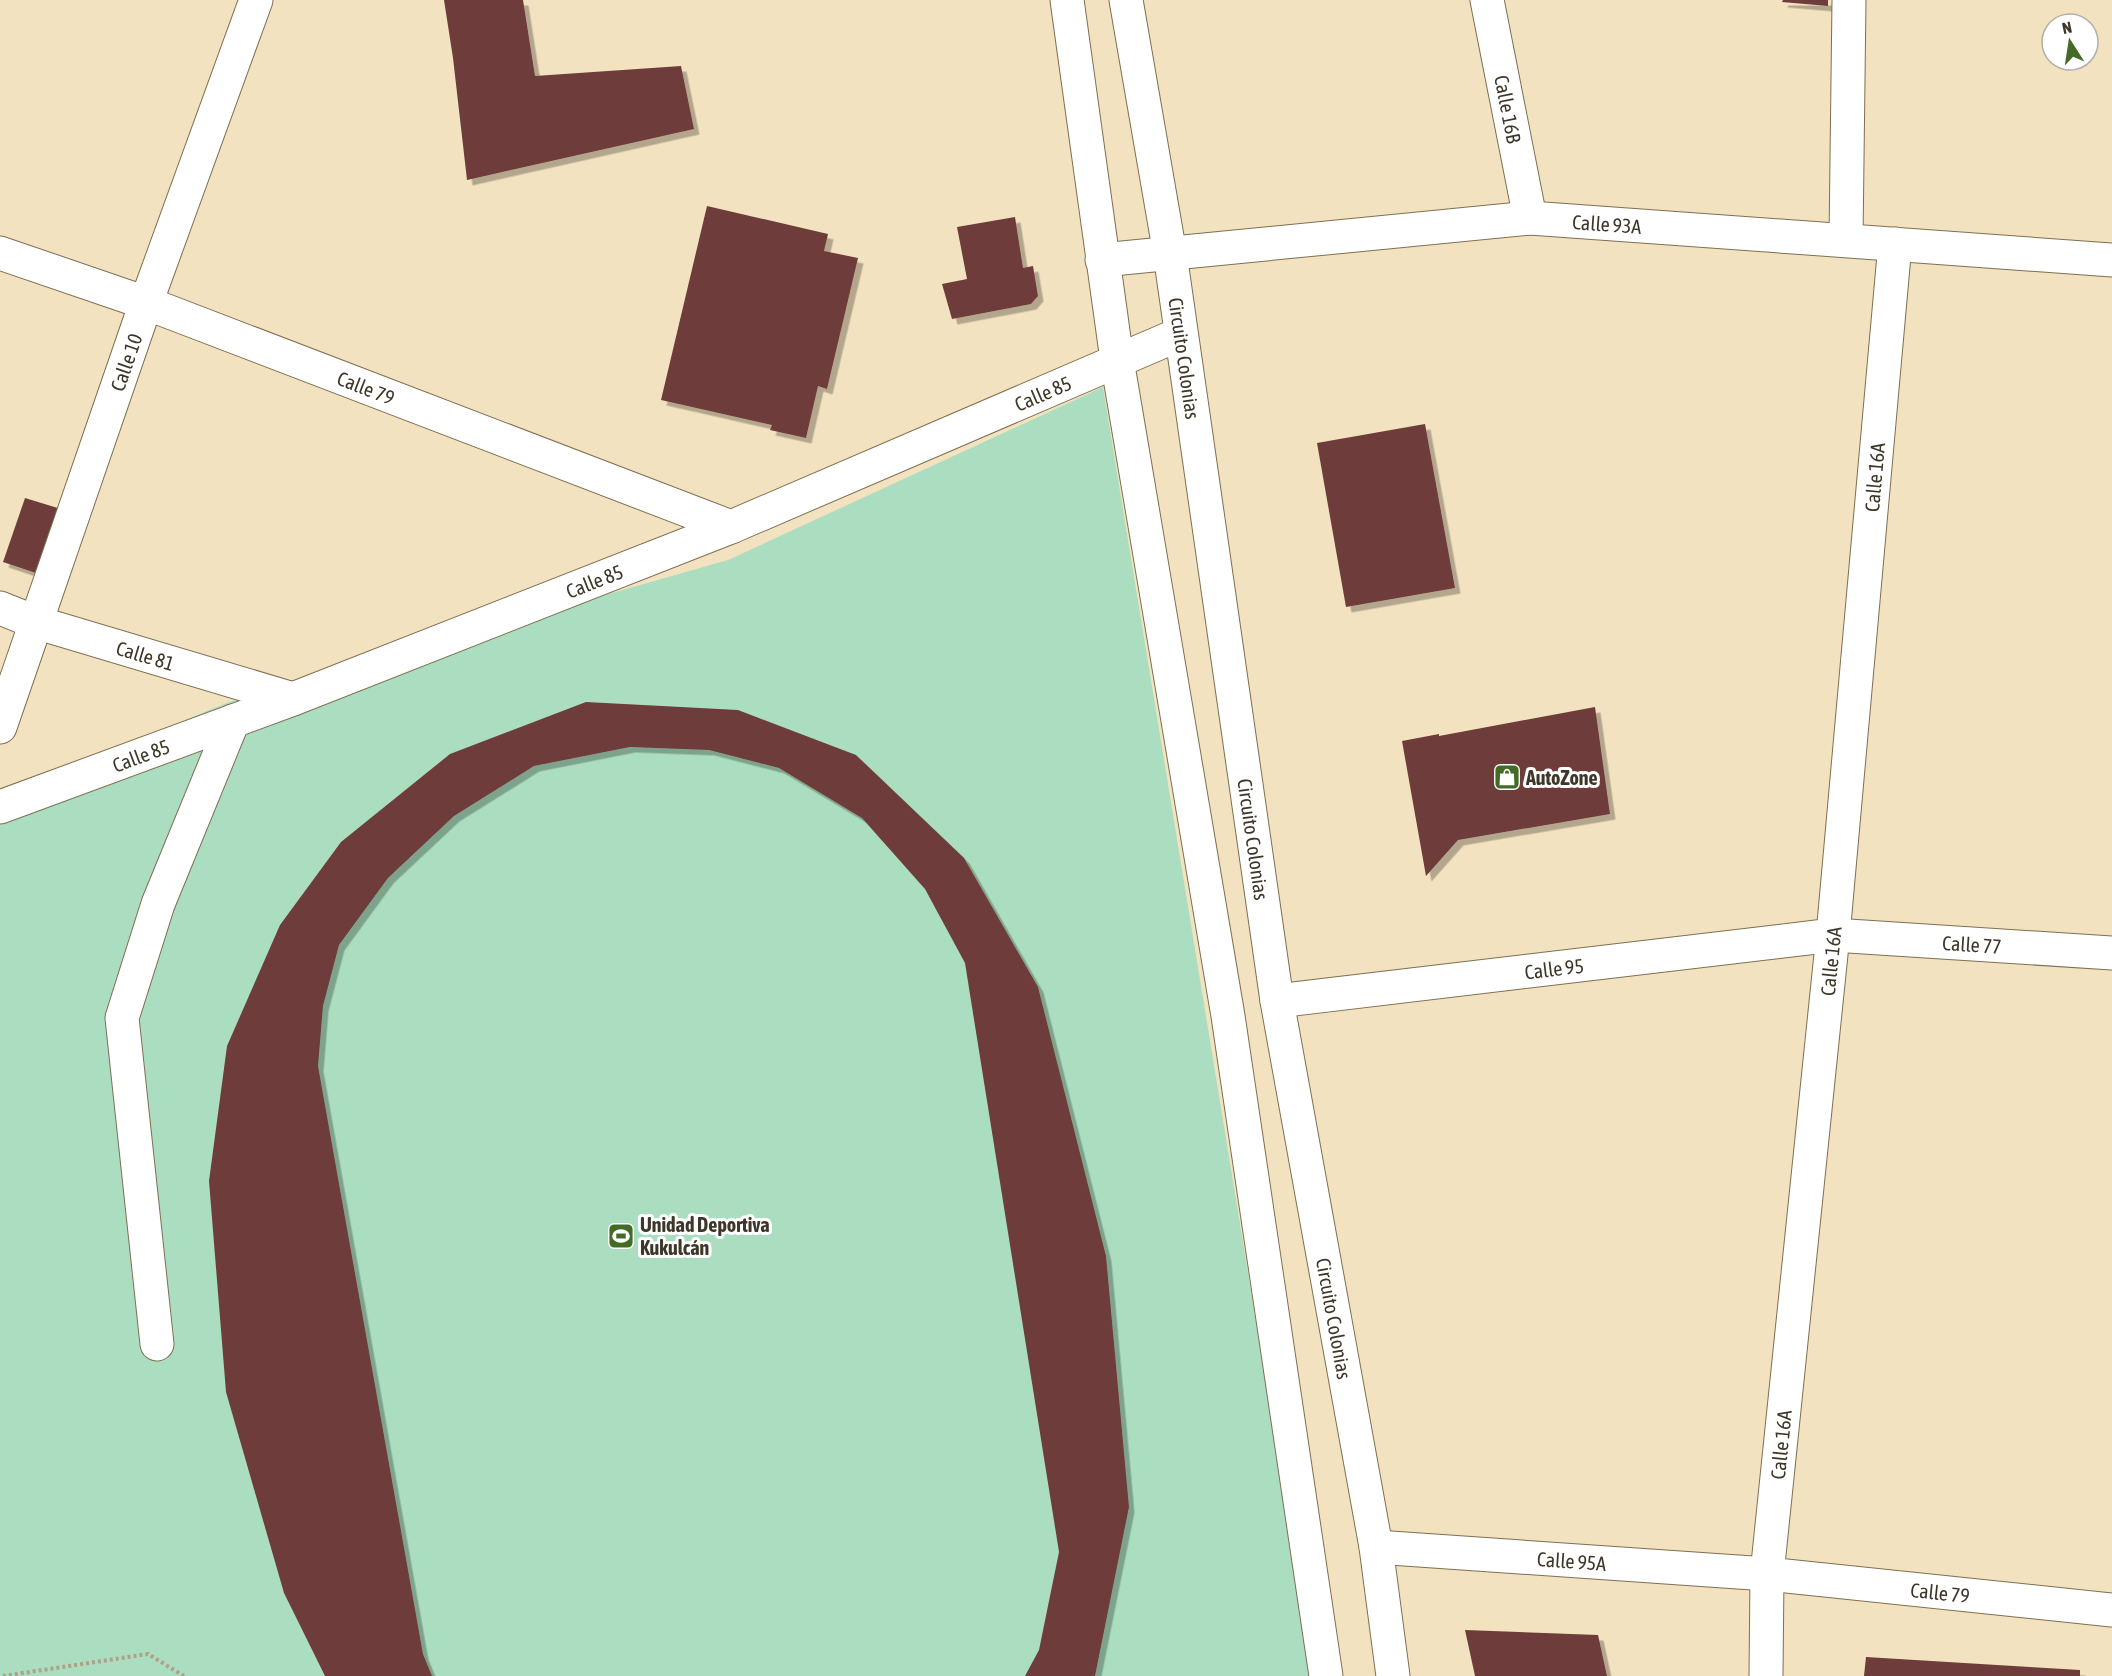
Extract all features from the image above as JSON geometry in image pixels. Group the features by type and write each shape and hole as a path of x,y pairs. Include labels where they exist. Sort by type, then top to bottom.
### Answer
{"street":[{"name":"Calle 10","path":"0,727 146,303 256,0"},
{"path":"1067,0 1117,360 1228,1016 1326,1676"},
{"name":"Circuito Colonias","path":"1126,0 1170,254 1277,1001 1376,1547 1393,1676"},
{"name":"Calle 16B","path":"1487,0 1530,218"},
{"path":"1846,239 1849,0"},
{"name":"Calle 93A","path":"1102,260 1530,218 2112,260"},
{"name":"Calle 16A","path":"1766,1676 1767,1574 1833,935 1895,244"},
{"name":"Calle 79","path":"0,253 146,303 731,527"},
{"name":"Calle 85","path":"0,807 293,699 731,527 1180,334"},
{"name":"Calle 81","path":"0,608 35,622 293,699"},
{"path":"157,1344 122,1018 158,904 233,721"},
{"name":"Calle 77","path":"1833,935 2112,953"},
{"name":"Calle 95","path":"1277,1001 1833,935"},
{"name":"Calle 95A","path":"1376,1547 1767,1574"},
{"name":"Calle 79","path":"1767,1574 2112,1610"}],"path":[{"path":"3,1676 148,1654 184,1676"}],"green space":[{"name":"Unidad Deportiva Kukulcán","path":"1103,387 1314,1676 0,1676 0,796 229,702 728,560"}],"building":[{"path":"444,0 523,0 535,76 681,66 694,129 467,180"},
{"path":"1783,0 1828,0 1828,6 1782,2"},
{"path":"707,206 828,234 824,251 858,258 827,389 818,386 806,438 770,430 772,425 661,400"},
{"path":"1015,217 1023,268 1033,266 1038,296 1031,304 952,319 942,284 967,279 957,227"},
{"path":"1425,424 1455,588 1346,607 1317,443"},
{"path":"25,498 61,509 39,574 3,562"},
{"path":"586,702 738,710 856,755 964,858 1038,987 1106,1256 1129,1507 1095,1676 1025,1676 1039,1650 1059,1552 965,963 925,889 862,818 779,768 709,750 630,747 534,766 454,816 388,878 339,945 323,1006 318,1066 423,1654 432,1676 325,1676 284,1593 226,1392 209,1181 227,1046 280,925 341,842 450,754"},
{"name":"AutoZone","path":"1595,707 1610,814 1458,840 1426,876 1402,741"},
{"path":"1465,1630 1598,1635 1607,1676 1475,1676"},
{"path":"1866,1657 2080,1670 2080,1676 1864,1676"}],"place":[{"name":"AutoZone","path":"1507,777"},
{"name":"Unidad Deportiva Kukulcán","path":"621,1236"}]}
